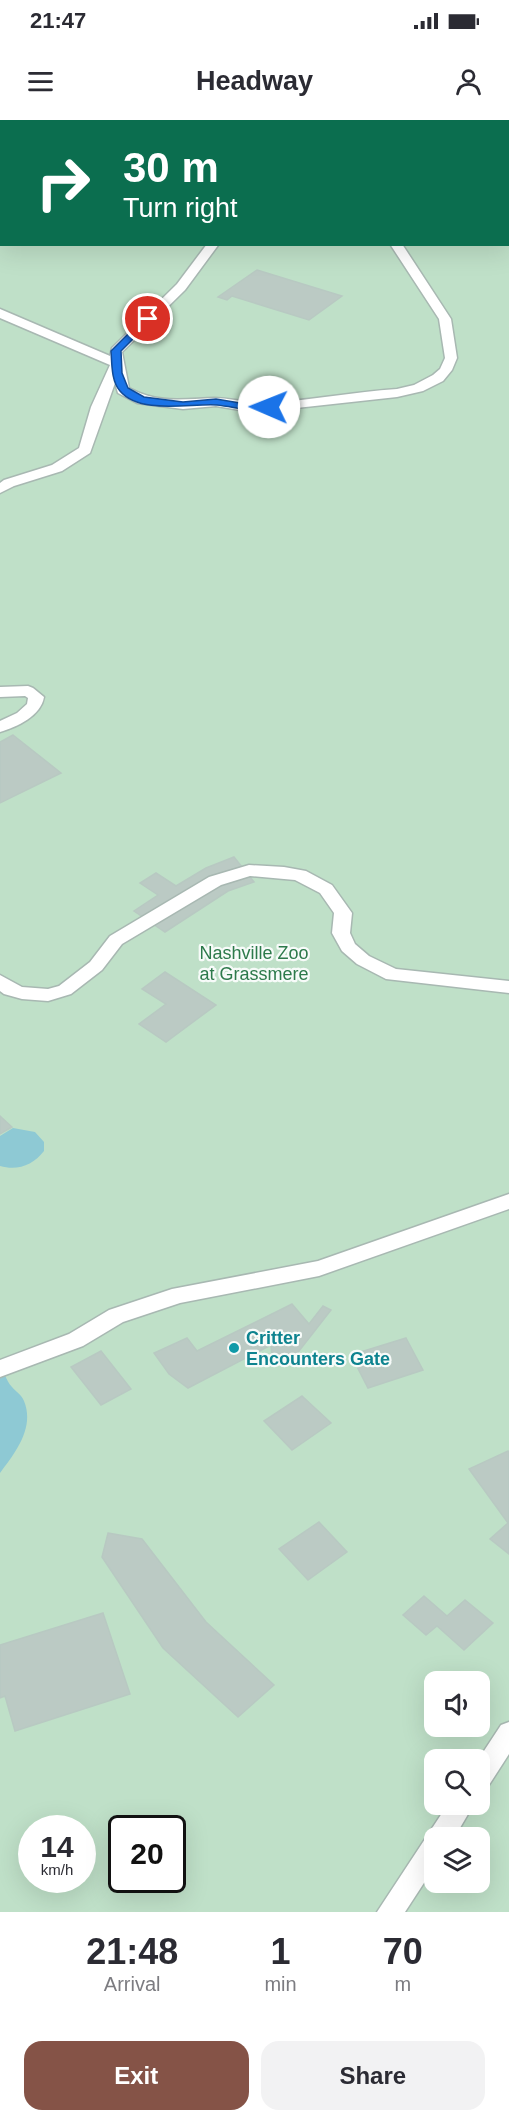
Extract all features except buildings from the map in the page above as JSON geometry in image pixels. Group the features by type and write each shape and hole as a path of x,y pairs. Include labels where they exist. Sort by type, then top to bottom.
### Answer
{"lane":[{"path":"212,246 181,287 116,351 123,390 142,400 183,405 216,402 246,407 269,407 344,396 397,393 418,388 438,378 446,370 451,358 445,319 397,246"},
{"path":"0,313 30,328 117,363"},
{"path":"3,485 57,468 85,450 98,407 117,363"},
{"path":"0,692 28,691 36,697 35,705 23,716 0,727"},
{"path":"0,981 10,990 22,993 48,995 65,990 96,966 116,940 215,881 249,870 300,875 326,889 343,914 341,933 348,947 363,960 392,975 509,987"},
{"path":"4,1367 76,1340 116,1316 179,1295 319,1268 509,1201"},
{"path":"490,1762 509,1733"},
{"path":"390,1912 424,1861"}],"green space":[{"name":"Nashville Zoo at Grassmere","path":"0,246 509,246 509,1912 0,1912"}],"water":[{"path":"13,1128 35,1132 44,1142 44,1151 25,1166 13,1168 0,1166 0,1136"},
{"path":"0,1362 8,1382 24,1401 27,1421 22,1440 0,1473"}],"place":[{"name":"Critter Encounters Gate","path":"234,1348"}],"route":[{"path":"148,319 116,351 118,373 123,390 142,400 183,405 216,402 246,407 269,407"}]}
